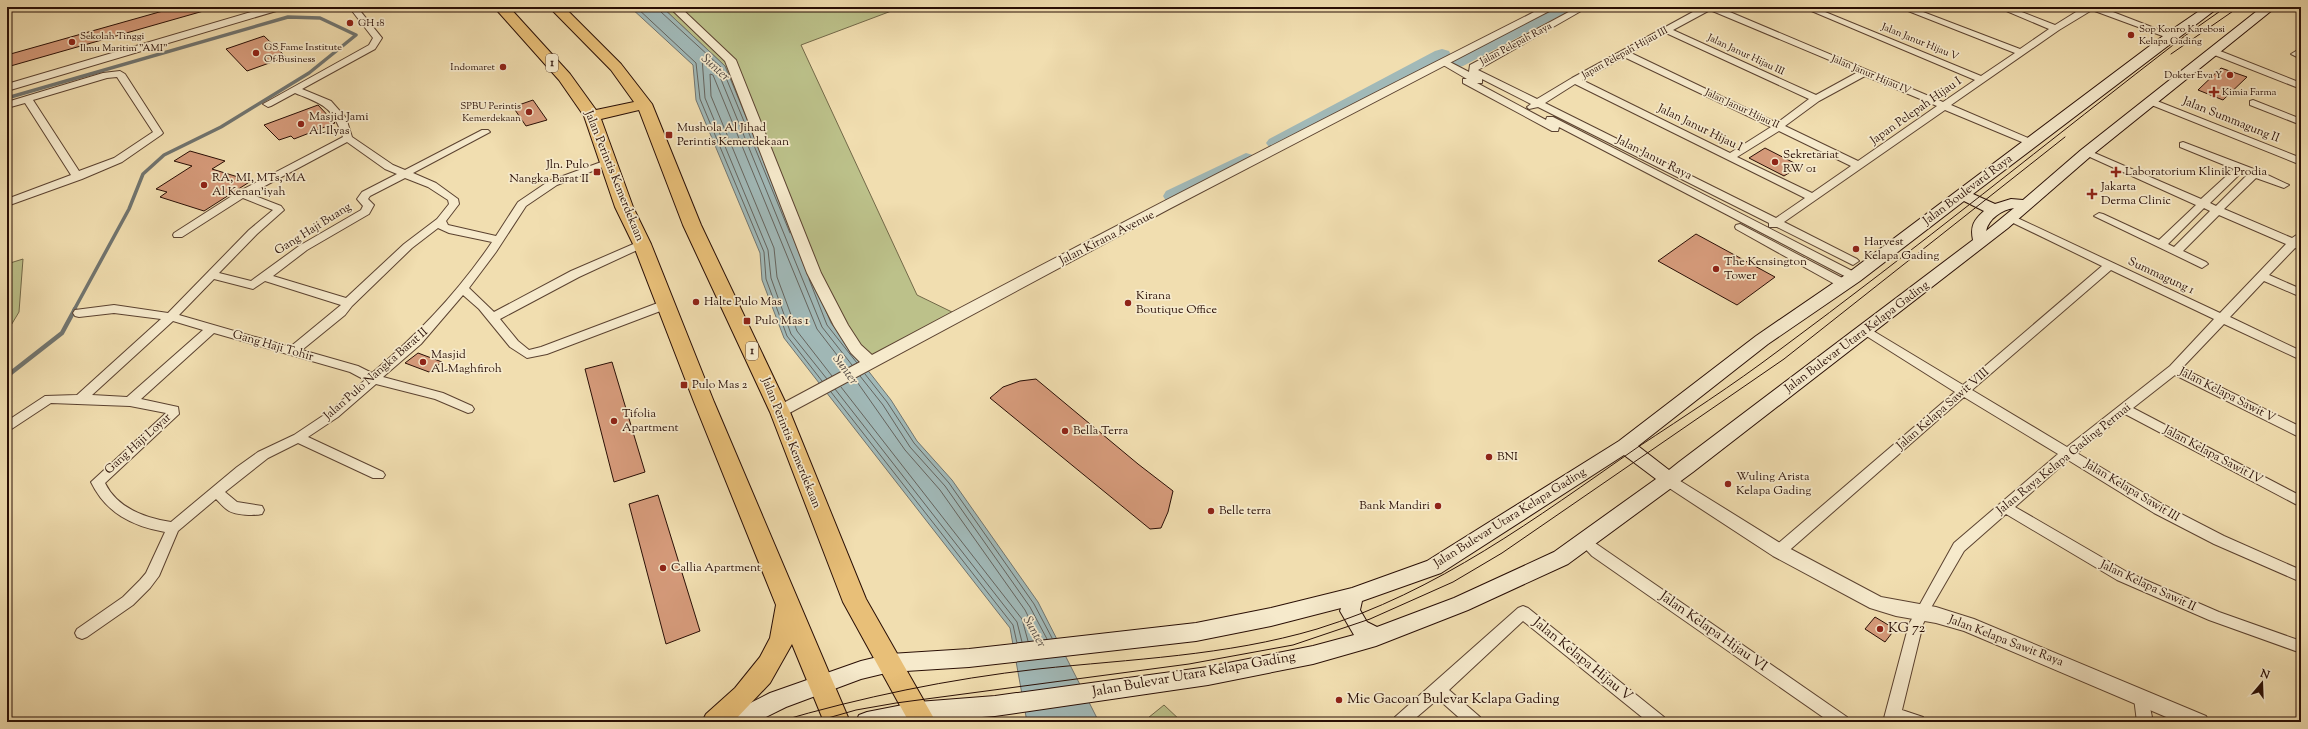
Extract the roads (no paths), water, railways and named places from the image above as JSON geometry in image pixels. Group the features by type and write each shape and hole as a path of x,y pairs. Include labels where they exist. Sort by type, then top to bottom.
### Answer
{"highway":[{"name":"Jalan Perintis Kemerdekaan","path":"501,7 566,77 592,116 624,207 642,244 667,304 704,402 819,684 836,722"},
{"name":"Jalan Perintis Kemerdekaan","path":"556,7 616,67 644,104 652,120 692,225 780,412 855,602 921,717"},
{"path":"592,116 644,104"},
{"path":"715,722 743,695 774,657 782,640 788,605"}],"main road":[{"path":"2171,36 2213,7"},
{"path":"1982,242 1978,230 1981,222 1994,210 2011,203 2026,205 2086,153 2270,7"},
{"name":"Jalan Boulevard Raya","path":"1762,340 1849,280 2032,143 2171,36"},
{"path":"1962,194 1994,210"},
{"name":"Jalan Bulevar Utara Kelapa Gading","path":"868,722 921,717 1118,689 1261,666 1313,655 1376,637 1461,604 1561,558 1646,496 1665,477 1686,467 1866,332 1982,242 2026,205"},
{"name":"Jalan Bulevar Utara Kelapa Gading","path":"735,722 778,700 819,684 861,670 890,663 990,656 1196,632 1271,617 1354,596 1434,567 1625,446 1762,340"},
{"path":"1625,446 1665,477"},
{"path":"1354,596 1350,611 1360,628 1376,637"}],"street":[{"path":"7,79 254,7"},
{"path":"7,88 279,7"},
{"path":"268,104 372,47 378,38 353,7"},
{"path":"674,7 730,60 759,137 786,198 814,274 841,326 867,364"},
{"name":"Jalan Pelepah Raya","path":"1440,64 1552,7"},
{"name":"Jalan Pelepah Raya","path":"1530,106 1473,71 1473,67 1584,7"},
{"name":"Japan Pelepah Hijau III","path":"1530,106 1623,53 1709,7"},
{"name":"Jalan Janur Hijau IV","path":"1709,7 2032,143"},
{"name":"Jalan Janur Hijau V","path":"1806,7 1982,80"},
{"path":"1902,7 2022,52"},
{"path":"2001,7 2056,28"},
{"path":"2091,7 2171,36"},
{"name":"Japan Pelepah Hijau I","path":"1760,233 1860,166 2056,28 2091,7"},
{"name":"Jalan Janur Hijau III","path":"1666,30 1816,99"},
{"path":"2215,52 2301,86"},
{"name":"Jalan Janur Hijau II","path":"1623,53 1860,166"},
{"name":"Jalan Kirana Avenue","path":"780,412 1082,250 1440,64"},
{"name":"Jalan Janur Raya","path":"1440,64 1530,106 1760,233 1849,280"},
{"path":"1730,157 1778,127 1816,99 1865,72"},
{"path":"7,105 28,100 106,75 120,74 158,133 118,160 7,204"},
{"name":"Jalan Janur Hijau I","path":"1575,80 1813,198"},
{"path":"293,352 341,312 348,303 408,246 441,221 454,204 453,199 432,185 384,164 348,138 341,118 331,105 295,89"},
{"path":"28,100 78,177"},
{"name":"Jalan Summagung II","path":"2152,102 2301,162"},
{"path":"2253,103 2300,120"},
{"path":"1530,106 1778,222 1853,261"},
{"path":"404,174 485,132"},
{"path":"178,235 242,194 348,138"},
{"path":"2183,145 2284,185"},
{"path":"2086,153 2219,211 2298,242"},
{"name":"Jalan Pulo Nangka Barat II","path":"82,633 128,601 152,576 173,528 242,470 263,455 298,438 334,414 416,341 462,288 492,250 522,204 541,190 568,176 608,163"},
{"path":"2161,244 2240,168"},
{"path":"2176,251 2219,211 2256,173"},
{"name":"Gang Haji Buang","path":"212,275 250,285 264,277 303,248 365,212 369,205 362,199 362,197 404,174"},
{"path":"80,399 171,317 253,232 279,210 242,194"},
{"path":"2099,216 2202,264"},
{"name":"Summagung 1","path":"2011,218 2108,266 2301,356"},
{"path":"441,221 443,227 453,231 498,240"},
{"name":"Jalan Raya Kelapa Gading Permai","path":"1892,718 1921,612 1959,547 2068,453 2126,409 2174,369 2298,242"},
{"path":"494,318 575,274 642,244"},
{"name":"Jalan Kelapa Sawit VIII","path":"1779,551 2108,266"},
{"path":"264,277 348,303"},
{"path":"2264,277 2301,293"},
{"path":"462,288 494,318 514,344 527,354 543,351 667,304"},
{"name":"Gang Haji Tohir","path":"79,313 109,308 171,317 360,371 373,379 422,390 468,409"},
{"path":"130,402 212,329"},
{"name":"Jalan Kelapa Sawit III","path":"1866,332 2068,453 2137,497 2257,558 2301,576"},
{"name":"Jalan Kelapa Sawit V","path":"2174,369 2301,433"},
{"name":"Gang Haji Loyar","path":"7,427 49,399 130,402 172,409 174,412 98,482 111,501 133,518 152,525 173,528"},
{"name":"Jalan Kelapa Sawit IV","path":"2126,409 2301,502"},
{"path":"298,438 378,475"},
{"name":"Jalan Kelapa Sawit Raya","path":"1665,477 1779,551 1876,603 1896,609 1921,612 1968,624 2199,722"},
{"path":"217,492 233,507 257,510"},
{"name":"Jalan Kelapa Sawit II","path":"2004,507 2122,576 2214,616 2301,647"},
{"name":"Jalan Kelapa Hijau VI","path":"1585,541 1597,552 1842,722"},
{"name":"Jalan Kelapa Hijau V","path":"1438,690 1523,612 1659,722"},
{"path":"1400,722 1438,690 1475,722"},
{"path":"2142,698 2145,722"},
{"path":"1892,718 1918,722"}],"water":[{"name":"Sunter","path":"630,7 662,7 725,66 831,323 891,400 917,441 952,480 1038,602 1099,722 1027,722 1010,628 784,338 762,280 760,253 696,100 693,65"}],"waterway":[{"path":"1456,62 1563,7"},
{"path":"7,98 288,17 320,18 356,35 309,73 221,127 164,155 143,174 129,209 74,310"},
{"path":"1420,66 1442,55"},
{"path":"1276,143 1415,69"},
{"path":"1174,196 1246,159"},
{"path":"7,376 62,333 75,309"}],"tram line":[{"path":"777,722 873,697 972,678 1038,669 1213,651 1283,638 1317,629 1361,613 1403,595 1444,574 1523,526 1761,364 1932,234 2186,35 2226,7"},
{"path":"2171,54 2239,7"},
{"path":"814,722 856,710 896,703 1189,664 1293,645 1370,619 1453,582 1502,553 1784,359 2065,137"}],"place":[{"name":"GH 18","path":"350,23"},
{"name":"Sop Konro Karebosi Kelapa Gading","path":"2131,35"},
{"name":"Sekolah Tinggi Ilmu Maritim \"AMI\"","path":"72,42"},
{"name":"GS Fame Institute Of Business","path":"256,53"},
{"name":"Indomaret","path":"503,67"},
{"name":"Dokter Eva Y","path":"2230,75"},
{"name":"Kimia Farma","path":"2214,92"},
{"name":"SPBU Perintis Kemerdekaan","path":"529,112"},
{"name":"Masjid Jami Al-Ilyas","path":"301,124"},
{"name":"Mushola Al Jihad Perintis Kemerdekaan","path":"669,135"},
{"name":"Sekretariat RW 01","path":"1775,162"},
{"name":"Jln. Pulo Nangka Barat II","path":"597,172"},
{"name":"Laboratorium Klinik Prodia","path":"2116,172"},
{"name":"RA, MI, MTs, MA Al Kenan'iyah","path":"204,185"},
{"name":"Jakarta Derma Clinic","path":"2092,194"},
{"name":"Harvest Kelapa Gading","path":"1856,249"},
{"name":"The Kensington Tower","path":"1716,269"},
{"name":"Halte Pulo Mas","path":"696,302"},
{"name":"Kirana Boutique Office","path":"1128,303"},
{"name":"Pulo Mas 1","path":"747,321"},
{"name":"Masjid Al-Maghfiroh","path":"423,362"},
{"name":"Pulo Mas 2","path":"684,385"},
{"name":"Tifolia Apartment","path":"614,421"},
{"name":"Bella Terra","path":"1065,431"},
{"name":"BNI","path":"1489,457"},
{"name":"Wuling Arista Kelapa Gading","path":"1728,484"},
{"name":"Bank Mandiri","path":"1438,506"},
{"name":"Belle terra","path":"1211,511"},
{"name":"Callia Apartment","path":"663,568"},
{"name":"KG 72","path":"1880,629"},
{"name":"Mie Gacoan Bulevar Kelapa Gading","path":"1339,700"}]}
